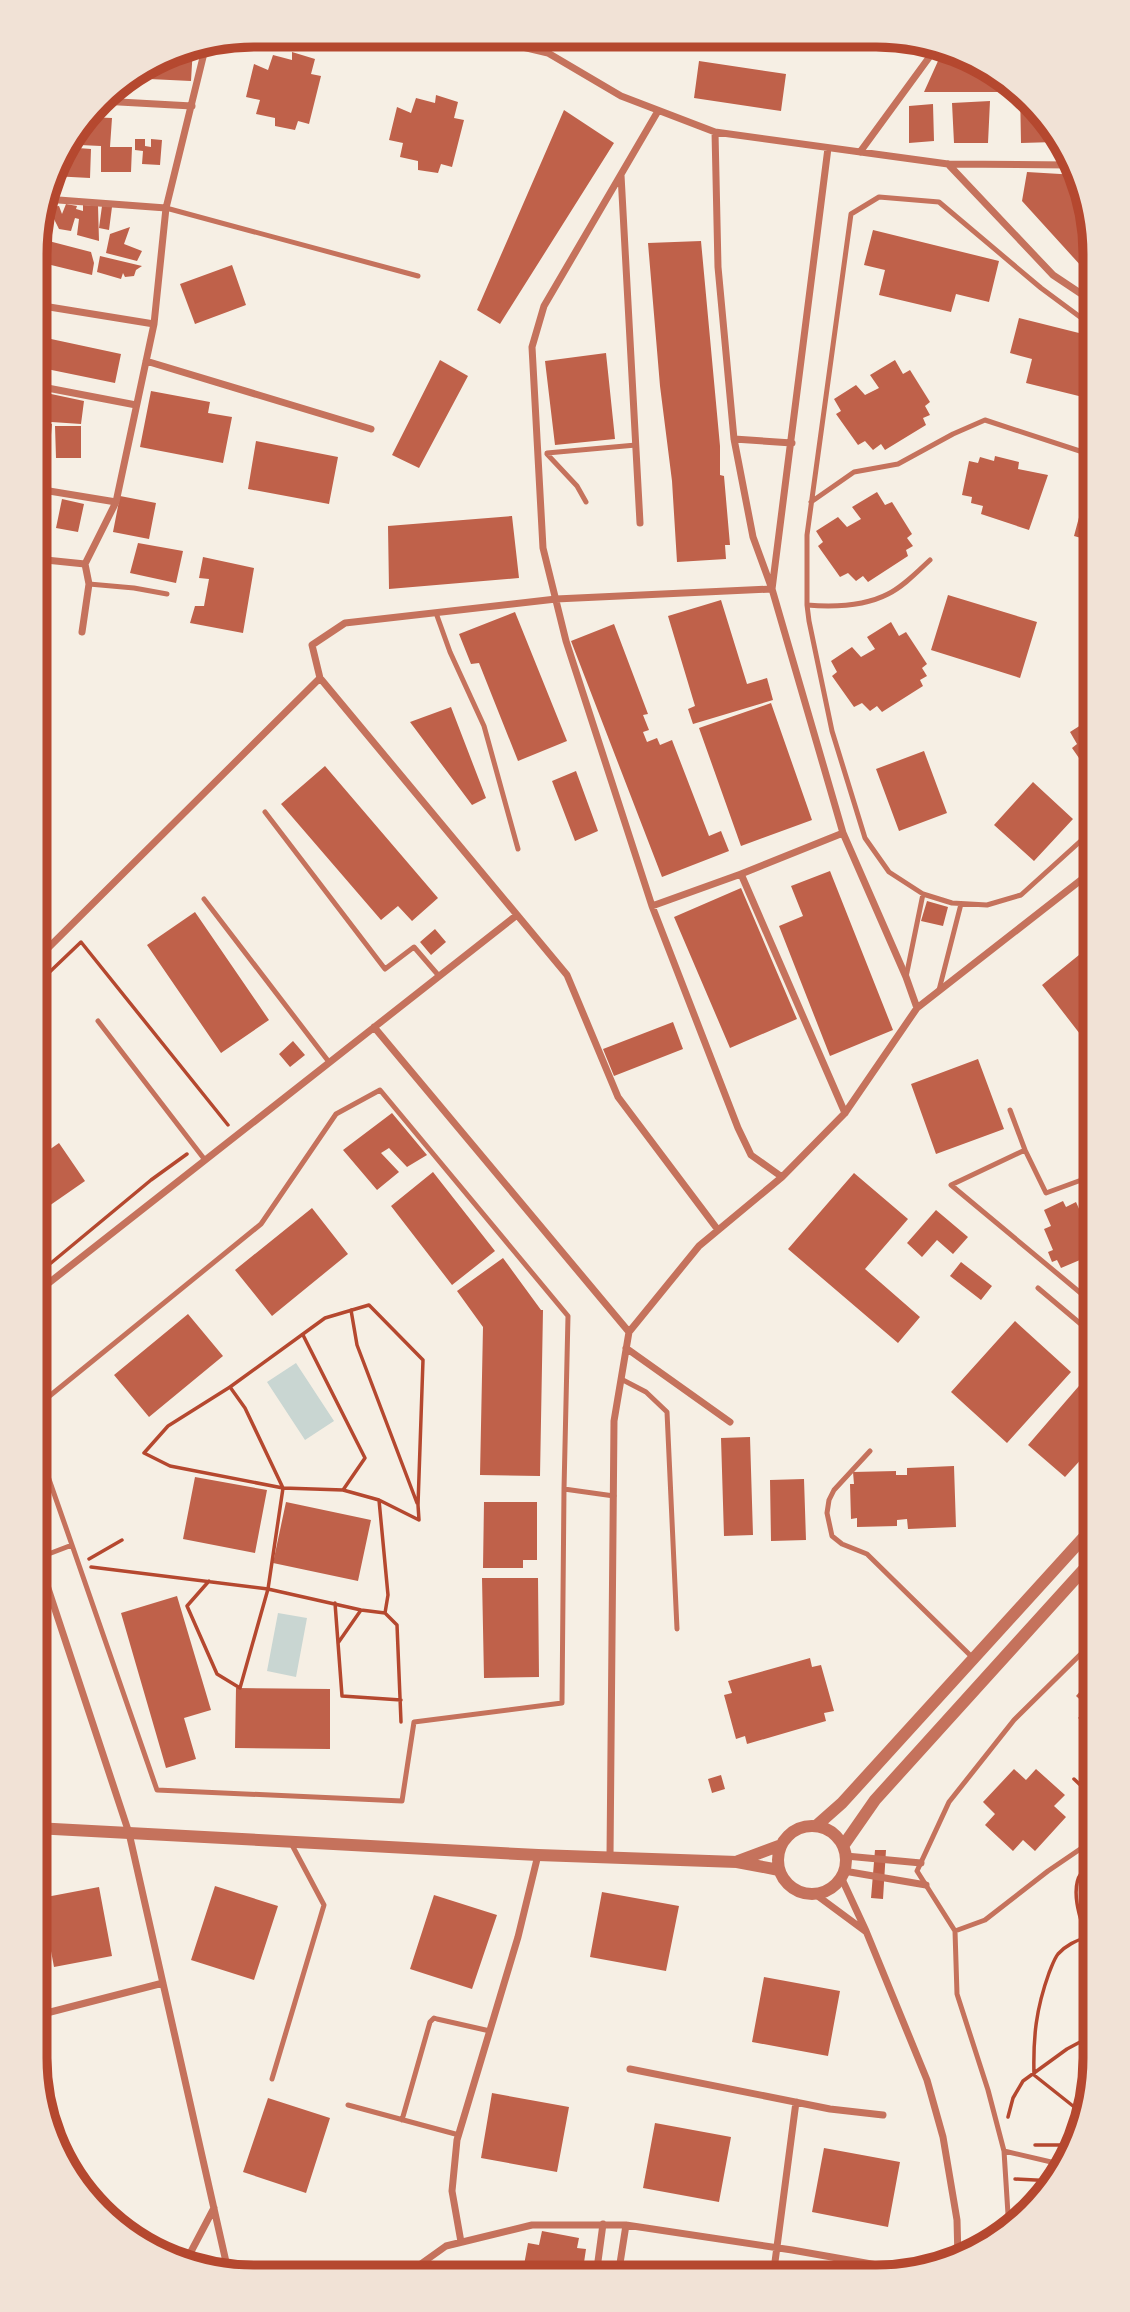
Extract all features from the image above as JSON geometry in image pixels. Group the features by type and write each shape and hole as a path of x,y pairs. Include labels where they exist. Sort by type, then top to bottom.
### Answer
{"street":[{"path":"525,48 548,53 621,96 715,132 948,164 1062,165"},
{"path":"82,632 89,584 85,564 116,502 154,324 166,208 204,54"},
{"path":"860,152 931,55"},
{"path":"115,102 192,106"},
{"path":"658,111 544,306 532,347 543,548 566,641 652,906 738,1128 751,1155 782,1177"},
{"path":"715,132 718,267 734,439 753,537 772,589 843,833 917,1008"},
{"path":"772,589 828,148"},
{"path":"948,164 1053,275 1083,295"},
{"path":"621,174 640,523"},
{"path":"55,199 166,208"},
{"path":"48,307 154,324"},
{"path":"146,361 371,429"},
{"path":"48,388 136,405"},
{"path":"734,439 792,443"},
{"path":"48,491 116,502"},
{"path":"48,560 85,564"},
{"path":"718,1230 618,1097 567,975 320,678 312,645 345,623 556,599 772,589"},
{"path":"48,948 320,678"},
{"path":"652,906 843,833"},
{"path":"741,874 845,1113"},
{"path":"610,1857 614,1421 629,1332 699,1246 782,1177 845,1113 917,1008 1083,879"},
{"path":"47,1284 517,915"},
{"path":"374,1027 629,1332"},
{"path":"626,1348 730,1422"},
{"path":"816,1826 842,1802 1082,1539"},
{"path":"958,2247 957,2220 943,2137 926,2080 843,1874 844,1851 875,1800 1082,1571"},
{"path":"47,1586 129,1833 226,2263"},
{"path":"843,1874 830,1889 815,1895 807,1895 793,1889 782,1878 779,1870 781,1845 799,1828 816,1826 831,1832 844,1851 921,1863"},
{"path":"47,1829 538,1855 737,1862 779,1870"},
{"path":"737,1862 781,1845"},
{"path":"461,2242 452,2191 459,2135 518,1937 538,1855"},
{"path":"843,1874 926,1885"},
{"path":"815,1895 866,1931"},
{"path":"47,2013 163,1983"},
{"path":"630,2068 830,2109 883,2115"},
{"path":"775,2265 796,2102"},
{"path":"190,2254 215,2208"},
{"path":"419,2265 446,2246 532,2225 603,2224 626,2225 876,2265"},
{"path":"597,2265 603,2224"},
{"path":"620,2265 626,2225"}],"lane":[{"path":"1083,319 1041,288 939,202 879,197 850,214 807,534 807,605 832,731 865,838 889,872 923,894 961,904 987,905 1021,895 1083,839"},
{"path":"166,208 418,276"},
{"path":"811,502 854,472 898,464 985,420 1083,452"},
{"path":"538,450 547,453 636,445"},
{"path":"547,453 577,486 586,502"},
{"path":"807,605 832,607 887,595 930,560"},
{"path":"89,584 167,594"},
{"path":"436,613 450,652 484,726 518,849"},
{"path":"265,812 385,969 414,947 439,976"},
{"path":"906,977 923,894"},
{"path":"204,899 329,1062"},
{"path":"939,990 961,904"},
{"path":"98,1021 205,1160"},
{"path":"47,1398 261,1224 336,1114 380,1090 568,1316 562,1703 414,1723 402,1801 157,1790 47,1474"},
{"path":"1010,1110 1025,1150 1046,1192 1082,1179"},
{"path":"1025,1150 951,1185 1082,1295"},
{"path":"1038,1288 1082,1325"},
{"path":"621,1379 646,1392 667,1412 677,1629"},
{"path":"870,1451 834,1490 829,1500 827,1513 832,1536 842,1544 867,1554 974,1659"},
{"path":"564,1489 614,1496"},
{"path":"47,1552 72,1545"},
{"path":"1008,2216 1004,2151 988,2090 957,1994 955,1931 917,1871 948,1802 1014,1720 1082,1653"},
{"path":"272,2079 324,1905 290,1842"},
{"path":"955,1931 985,1920 1082,1848"},
{"path":"402,2120 430,2022 434,2018 490,2031"},
{"path":"348,2105 459,2135"},
{"path":"1004,2151 1054,2162"}],"path":[{"path":"48,974 81,942 228,1125"},
{"path":"47,1265 151,1180 196,1148"},
{"path":"369,1305 423,1360 419,1520 379,1500 343,1490 283,1488 170,1466 144,1453 169,1426 303,1335 325,1318 369,1305"},
{"path":"351,1310 357,1345 418,1506"},
{"path":"303,1335 365,1458 343,1490"},
{"path":"209,1581 187,1606 217,1674 240,1688 268,1589 283,1488 245,1408 230,1387"},
{"path":"379,1500 388,1595 385,1613"},
{"path":"79,1566 122,1540"},
{"path":"79,1566 268,1589 385,1613 397,1625 401,1725"},
{"path":"335,1603 342,1696 401,1700"},
{"path":"337,1644 361,1610"},
{"path":"1074,1779 1082,1787"},
{"path":"1082,1869 1078,1873 1076,1889 1082,1923"},
{"path":"1034,2075 1034,2027 1040,1997 1056,1956 1069,1944 1082,1939"},
{"path":"1008,2119 1013,2098 1023,2081 1082,2041"},
{"path":"1034,2075 1076,2108"},
{"path":"1028,2145 1063,2144"},
{"path":"1006,2179 1043,2180"}],"shaded area":[{"path":"296,1363 334,1421 305,1440 267,1382"},
{"path":"278,1613 307,1618 296,1677 267,1671"}],"building":[{"path":"292,52 315,59 311,74 321,76 309,124 298,121 295,130 275,126 275,118 256,114 260,100 246,97 254,64 268,70 273,55 292,60"},
{"path":"192,57 191,81 145,79"},
{"path":"942,58 967,69 1003,92 924,92 938,61"},
{"path":"699,61 786,74 781,111 694,98"},
{"path":"436,95 458,102 454,118 464,120 452,167 441,164 438,173 418,170 418,161 400,157 403,143 389,140 397,107 411,113 416,98 435,103"},
{"path":"990,101 988,143 954,143 952,103"},
{"path":"933,104 934,141 909,143 909,106"},
{"path":"1020,107 1050,142 1021,143"},
{"path":"564,110 614,143 500,324 477,310"},
{"path":"99,117 112,118 110,147 132,147 131,172 101,172 101,146 80,145"},
{"path":"135,139 145,139 145,146 151,147 151,139 162,140 160,165 142,164 143,151 135,150"},
{"path":"77,148 91,149 90,178 62,177"},
{"path":"1027,172 1066,174 1079,214 1083,267 1082,267 1022,201"},
{"path":"66,204 77,206 76,209 83,211 83,205 98,206 99,241 77,235 79,219 75,218 71,231 59,229 53,207 59,206 62,214"},
{"path":"102,206 112,207 109,230 99,228"},
{"path":"130,227 124,244 142,251 137,261 106,253 110,234"},
{"path":"873,230 999,261 989,302 956,294 951,312 879,295 885,270 864,265"},
{"path":"48,241 91,252 94,263 92,275 48,264 51,248 48,247"},
{"path":"701,241 720,446 720,475 724,476 730,545 725,545 726,559 677,562 672,481 660,386 648,243"},
{"path":"100,256 142,266 136,270 134,276 125,277 123,273 121,279 97,272"},
{"path":"232,265 246,305 195,324 180,284"},
{"path":"1019,318 1083,334 1083,397 1026,383 1032,359 1010,353"},
{"path":"48,338 121,354 115,383 48,369"},
{"path":"606,353 615,439 555,445 545,361"},
{"path":"440,360 468,376 419,468 392,455"},
{"path":"895,360 903,374 910,370 930,402 925,406 930,415 923,418 926,425 885,450 881,444 873,450 865,441 858,445 836,414 841,411 834,399 856,385 865,395 879,388 870,375"},
{"path":"151,391 210,402 208,413 232,417 223,463 140,447"},
{"path":"48,393 84,401 81,424 48,422"},
{"path":"48,424 52,424 48,457"},
{"path":"55,426 81,426 81,458 56,458"},
{"path":"256,441 338,457 329,504 248,489"},
{"path":"995,456 1019,462 1018,469 1048,475 1029,530 981,514 983,506 971,503 972,497 962,495 969,461 978,463 980,457 994,461"},
{"path":"877,492 885,505 892,502 912,534 907,538 913,546 906,550 908,556 868,582 863,576 856,581 848,573 840,577 818,546 823,542 816,531 838,517 847,527 861,519 852,507"},
{"path":"120,496 156,503 149,539 113,532"},
{"path":"62,499 84,504 78,532 56,528"},
{"path":"1083,503 1083,539 1074,536"},
{"path":"512,516 519,578 389,589 388,526"},
{"path":"138,543 183,551 176,583 130,573"},
{"path":"203,557 254,568 243,633 190,623 195,606 204,606 209,579 199,578"},
{"path":"948,595 1037,622 1020,678 931,650"},
{"path":"721,600 747,684 767,678 773,700 693,724 688,709 695,706 668,616"},
{"path":"515,612 567,741 518,761 479,663 471,664 459,634"},
{"path":"891,622 899,636 906,632 927,664 922,668 927,676 920,680 923,686 882,712 877,706 870,711 862,703 854,707 832,676 837,672 831,661 852,647 861,657 875,649 867,637"},
{"path":"614,624 648,714 643,715 649,730 643,732 647,742 657,738 660,745 672,740 709,836 721,831 729,851 662,877 571,641"},
{"path":"771,703 812,820 741,846 699,728"},
{"path":"451,707 486,798 472,805 410,722"},
{"path":"1083,724 1083,763 1072,748 1077,744 1070,732"},
{"path":"924,751 947,813 899,831 876,769"},
{"path":"325,766 438,898 412,921 398,906 381,920 281,804"},
{"path":"576,771 598,831 575,841 552,781"},
{"path":"1033,782 1073,819 1034,861 994,825"},
{"path":"830,871 893,1030 830,1056 779,926 803,916 791,886"},
{"path":"741,888 797,1019 730,1048 674,917"},
{"path":"927,901 948,907 943,926 921,921"},
{"path":"195,912 269,1020 221,1053 147,945"},
{"path":"435,929 446,942 431,955 420,942"},
{"path":"1083,952 1083,1032 1080,1034 1042,985"},
{"path":"673,1022 683,1049 614,1076 603,1049"},
{"path":"293,1041 305,1055 290,1067 279,1054"},
{"path":"978,1059 1004,1129 936,1154 911,1084"},
{"path":"392,1113 427,1155 407,1167 389,1148 381,1153 399,1172 377,1190 343,1150"},
{"path":"59,1143 85,1181 47,1207 47,1151"},
{"path":"433,1172 495,1251 452,1285 391,1206"},
{"path":"854,1173 908,1219 865,1269 920,1317 898,1343 788,1249"},
{"path":"1063,1201 1066,1207 1076,1202 1080,1211 1082,1210 1082,1259 1061,1268 1057,1260 1052,1262 1048,1252 1053,1250 1044,1229 1051,1226 1044,1210"},
{"path":"312,1208 348,1254 272,1316 235,1270"},
{"path":"936,1210 968,1237 953,1254 937,1240 922,1257 907,1243"},
{"path":"503,1258 543,1310 540,1476 480,1475 483,1327 457,1291"},
{"path":"961,1262 992,1286 981,1300 950,1276"},
{"path":"188,1314 223,1356 149,1417 114,1375"},
{"path":"1015,1321 1071,1372 1007,1443 951,1392"},
{"path":"1082,1382 1082,1458 1065,1477 1028,1445"},
{"path":"750,1437 753,1535 724,1536 721,1438"},
{"path":"954,1466 956,1527 908,1529 907,1519 897,1520 897,1526 857,1527 857,1518 851,1519 850,1484 854,1484 853,1472 896,1471 896,1475 907,1475 907,1468"},
{"path":"195,1477 267,1490 255,1553 183,1539"},
{"path":"804,1479 806,1540 771,1541 770,1480"},
{"path":"286,1502 371,1520 358,1581 273,1563"},
{"path":"484,1502 537,1502 537,1560 523,1560 523,1568 483,1568"},
{"path":"482,1578 538,1578 539,1677 484,1678"},
{"path":"177,1596 211,1710 184,1718 196,1759 166,1768 121,1613"},
{"path":"810,1658 812,1667 821,1665 834,1711 824,1713 826,1721 747,1744 745,1736 736,1739 724,1695 732,1693 728,1681"},
{"path":"236,1688 330,1689 330,1749 235,1748"},
{"path":"1082,1689 1082,1702 1076,1696"},
{"path":"1014,1769 1026,1780 1036,1769 1065,1795 1054,1806 1066,1817 1035,1851 1023,1840 1013,1851 985,1825 995,1814 983,1802"},
{"path":"721,1775 725,1789 712,1793 708,1779"},
{"path":"875,1850 886,1850 883,1899 871,1898"},
{"path":"215,1886 278,1906 254,1980 191,1960"},
{"path":"99,1887 112,1956 54,1967 47,1930 47,1897"},
{"path":"602,1892 679,1906 666,1971 590,1957"},
{"path":"434,1895 497,1915 472,1989 410,1969"},
{"path":"764,1977 840,1991 828,2056 752,2042"},
{"path":"492,2093 569,2107 557,2172 481,2158"},
{"path":"268,2098 330,2118 306,2193 243,2172"},
{"path":"655,2123 731,2137 719,2202 643,2188"},
{"path":"824,2148 900,2162 888,2227 812,2212"},
{"path":"542,2231 579,2238 577,2248 586,2249 584,2265 524,2265 528,2243 539,2245"}]}
